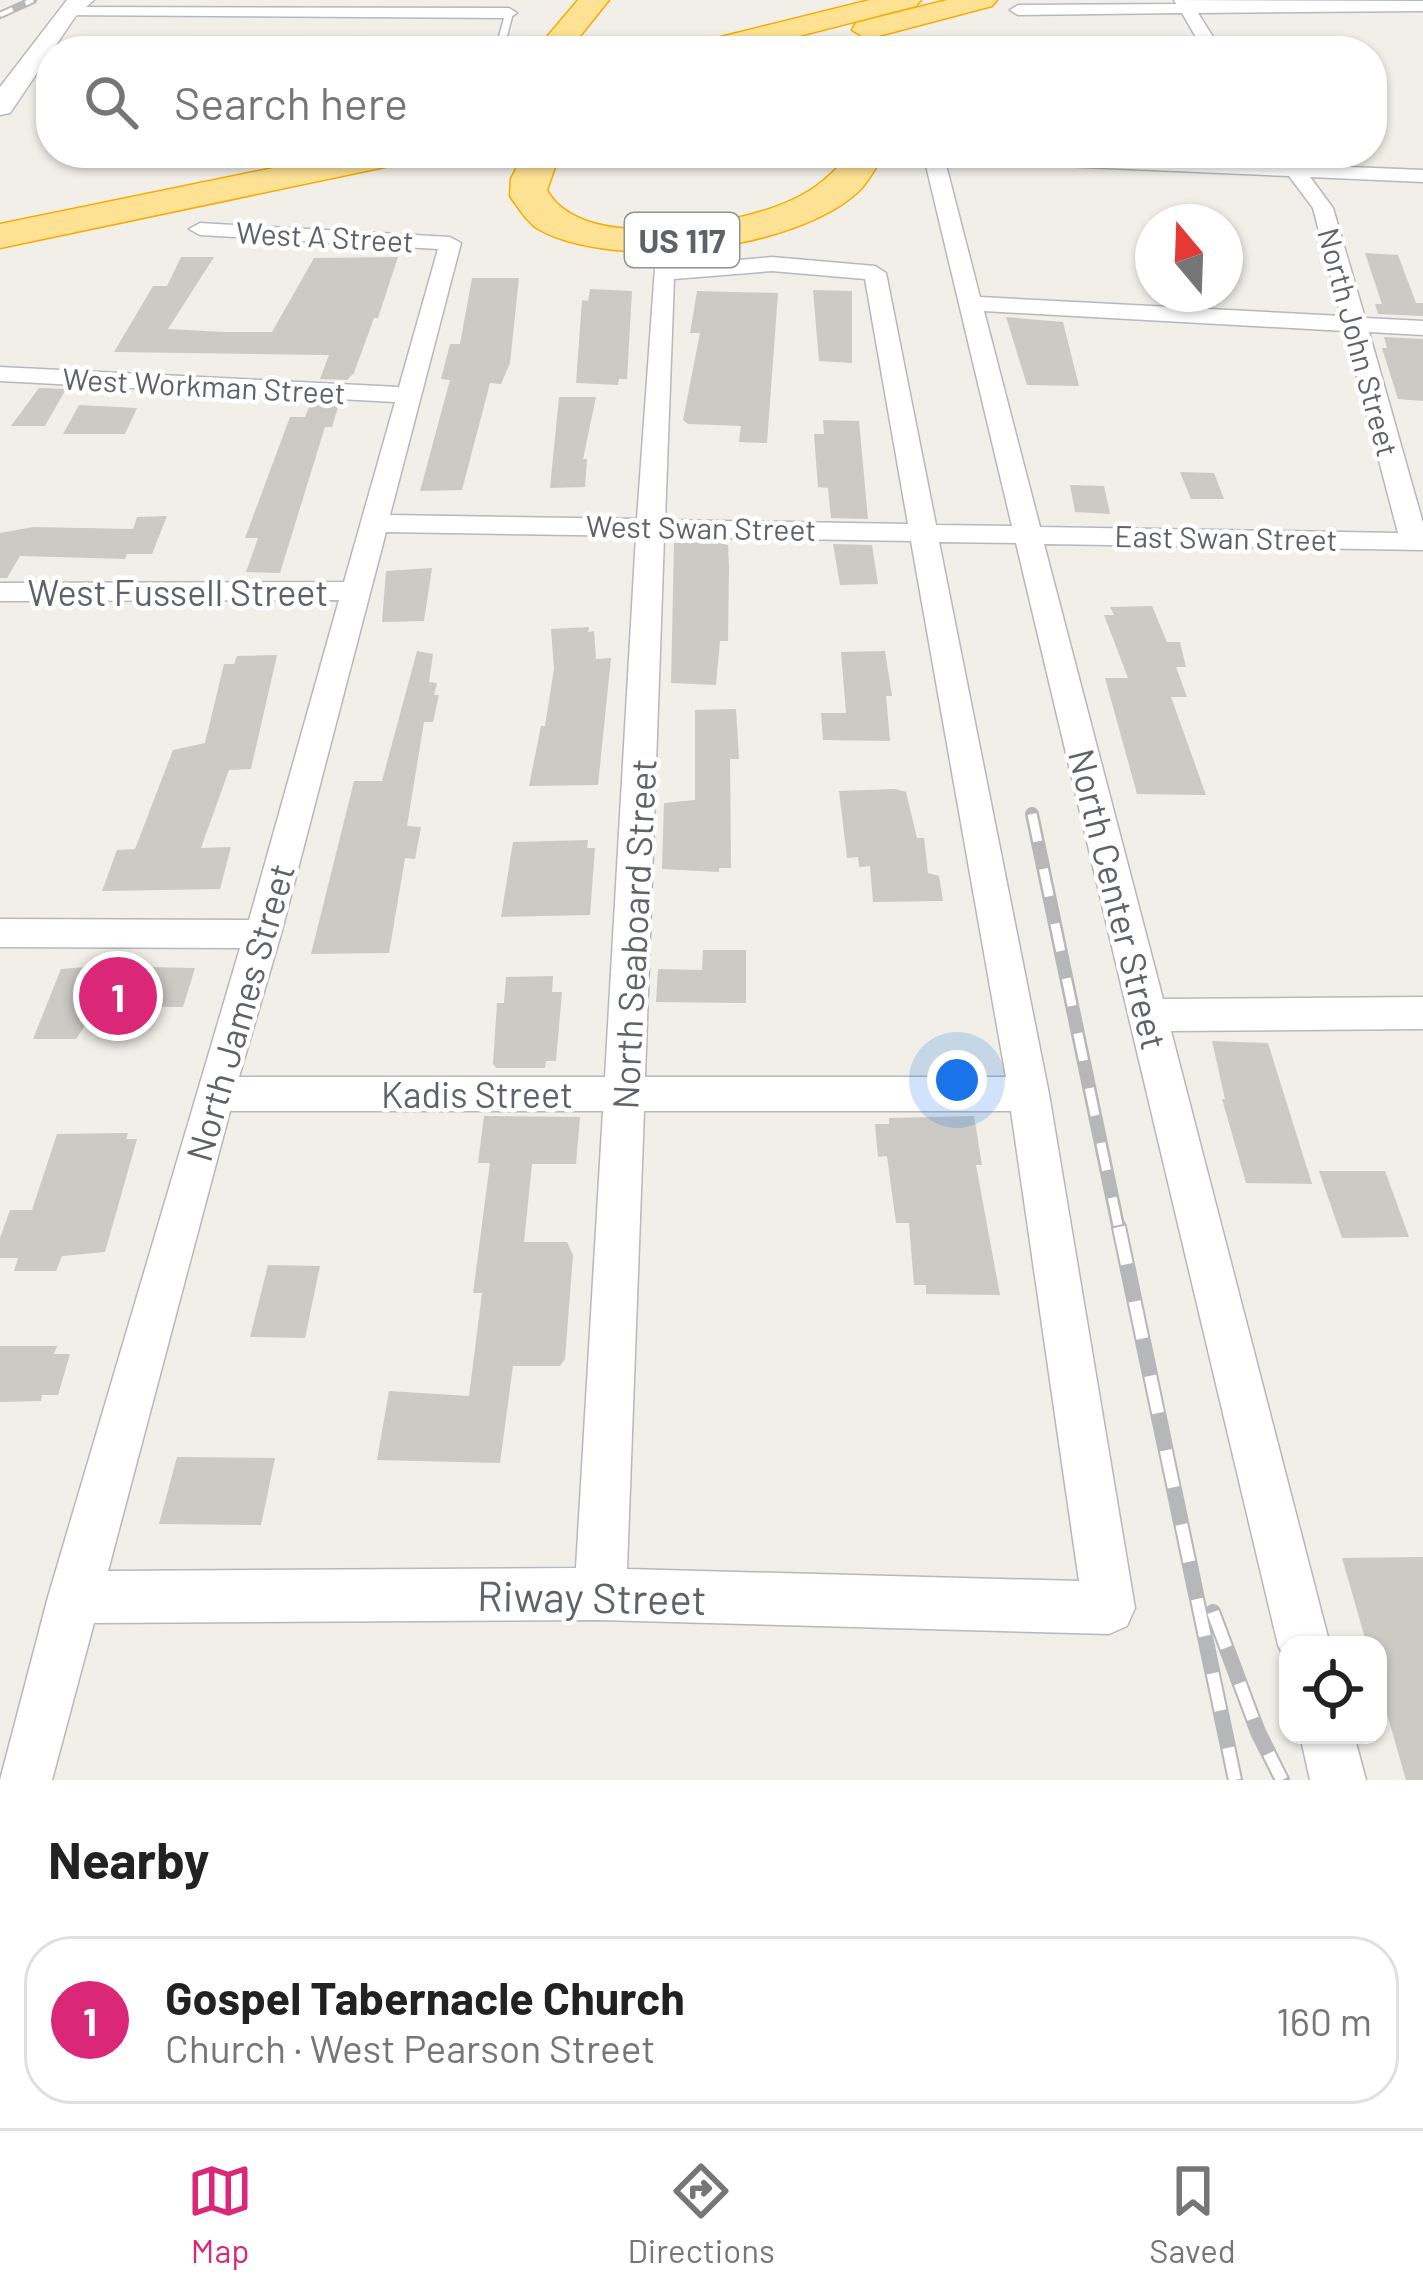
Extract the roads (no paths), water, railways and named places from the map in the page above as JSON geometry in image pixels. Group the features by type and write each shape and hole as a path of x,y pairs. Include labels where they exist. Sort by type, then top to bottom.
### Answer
{"highway":[{"path":"564,36 594,0"},
{"path":"763,36 906,0"},
{"path":"845,36 982,0"},
{"path":"0,214 225,168"},
{"path":"0,236 327,168"},
{"name":"US 117","path":"535,168 528,185 530,201 544,214 595,235 637,241 713,237 777,220 842,186 861,168"}],"main road":[{"path":"52,36 74,6"},
{"path":"0,107 36,58"}],"street":[{"path":"1186,4 1204,36"},
{"path":"1018,10 1186,4 1423,6"},
{"path":"74,6 509,13"},
{"name":"North Center Street","path":"936,168 1302,1636"},
{"name":"North John Street","path":"1293,168 1323,208 1418,542"},
{"path":"1351,168 1423,176"},
{"name":"West A Street","path":"200,230 450,243"},
{"name":"North James Street","path":"25,1780 214,1094 263,934 450,243"},
{"name":"North Seaboard Street","path":"600,1594 663,273 772,265 875,273 925,533"},
{"path":"970,303 1423,328"},
{"name":"West Workman Street","path":"0,374 408,395"},
{"name":"West Swan Street","path":"373,523 1028,532"},
{"name":"East Swan Street","path":"1028,532 1418,542"},
{"path":"925,533 1028,1094"},
{"name":"West Fussell Street","path":"0,592 356,591"},
{"path":"0,933 263,934"},
{"path":"1148,1015 1423,1013"},
{"name":"Kadis Street","path":"214,1094 1028,1094"},
{"name":"Riway Street","path":"74,1597 600,1594 1109,1608 1028,1094"},
{"path":"1329,1744 1338,1780"}],"lane":[{"path":"503,36 509,13"}],"railway":[{"path":"0,15 33,0"},
{"path":"1032,814 1119,1230"},
{"path":"1119,1227 1235,1780"},
{"path":"1213,1612 1258,1732 1282,1780"}],"place":[{"name":"Gospel Tabernacle Church","path":"118,996"}]}
